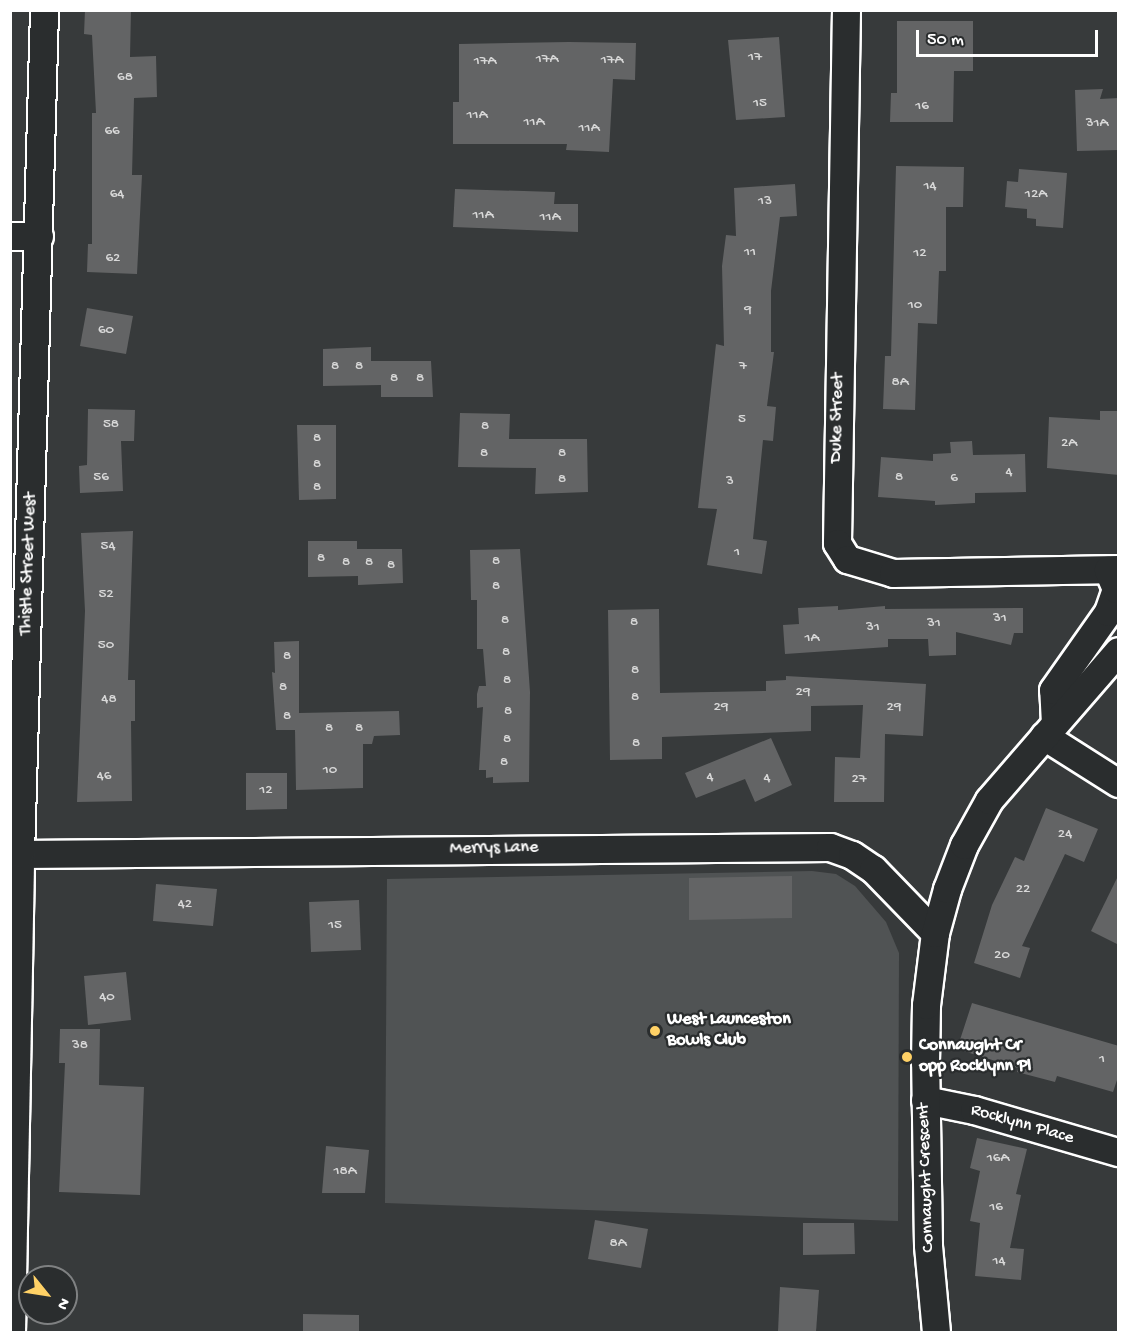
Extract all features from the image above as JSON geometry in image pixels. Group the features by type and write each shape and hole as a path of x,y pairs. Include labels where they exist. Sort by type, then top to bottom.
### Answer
{"street":[{"name":"Thistle Street West","path":"11,1332 20,854 44,10"},
{"name":"Duke Street","path":"846,10 837,543 847,559 893,573 1114,570 1116,589 1108,612 1053,690 1049,729"},
{"path":"10,236 39,236"},
{"name":"Connaught Crescent","path":"936,1332 928,1245 925,1100 926,1005 935,933 964,845 989,800 1119,651"},
{"path":"1049,729 1119,783"},
{"name":"Merrys Lane","path":"20,854 830,847 852,855 873,869 935,933"},
{"name":"Rocklynn Place","path":"925,1100 974,1110 1119,1152"}],"shaded area":[{"path":"812,871 836,874 855,886 886,922 899,953 898,1221 385,1203 387,879"}],"building":[{"path":"85,10 131,10 130,57 156,56 157,97 134,98 132,175 142,175 137,274 87,272 88,244 92,244 92,113 96,113 92,35 84,34"},
{"path":"897,21 973,21 973,71 954,71 953,122 890,122 891,93 897,93"},
{"path":"779,37 785,117 736,120 728,40"},
{"path":"636,43 635,80 613,79 609,152 566,150 567,144 453,144 453,102 459,102 459,44"},
{"path":"1103,89 1100,99 1119,98 1119,150 1077,151 1075,90"},
{"path":"896,166 964,167 963,207 946,207 946,271 939,271 937,324 918,323 915,410 883,409 885,356 891,356"},
{"path":"1019,169 1067,173 1063,228 1036,226 1036,219 1027,218 1027,209 1005,207 1007,181 1018,182"},
{"path":"795,184 797,216 780,217 771,291 771,352 774,352 767,406 776,407 773,441 763,440 753,539 767,541 762,574 707,565 717,509 698,508 716,344 724,346 722,266 726,235 736,236 734,188"},
{"path":"455,189 555,192 554,204 578,204 578,232 453,227"},
{"path":"87,308 133,316 126,354 80,346"},
{"path":"371,347 371,361 431,361 433,397 381,397 381,385 323,386 323,349"},
{"path":"88,409 135,410 134,441 121,441 123,491 80,493 79,466 87,465"},
{"path":"1100,411 1119,411 1119,475 1047,468 1049,417 1100,420"},
{"path":"460,413 510,414 509,439 587,439 588,492 535,494 536,468 458,467"},
{"path":"297,425 336,425 336,499 299,500"},
{"path":"972,441 973,455 1025,454 1026,492 975,493 975,503 935,505 935,501 878,497 881,457 933,461 933,454 951,453 950,442"},
{"path":"133,531 128,680 135,680 135,721 131,721 132,801 77,802 85,611 81,533"},
{"path":"308,541 357,541 357,549 402,549 403,583 358,585 358,576 308,577"},
{"path":"520,549 530,692 529,782 493,783 493,777 486,778 486,770 479,770 483,707 477,708 477,694 479,686 486,686 483,649 477,649 477,600 471,600 470,550"},
{"path":"838,606 838,610 885,606 885,609 1023,608 1023,633 1014,633 1011,645 956,632 956,655 929,656 928,639 888,639 888,647 785,654 783,625 799,624 798,608"},
{"path":"659,609 660,693 766,691 766,681 786,680 786,676 926,684 923,736 885,734 884,802 834,802 835,757 860,758 863,705 811,706 811,731 662,737 662,759 610,760 608,610"},
{"path":"299,641 299,713 399,711 400,735 374,736 372,744 363,744 363,788 296,790 295,730 276,730 272,672 275,673 274,642"},
{"path":"771,738 792,785 755,802 745,779 696,798 685,773"},
{"path":"246,773 287,773 287,809 246,810"},
{"path":"1046,808 1098,829 1084,862 1065,854 1022,946 1030,948 1020,978 974,963 992,905 1015,857 1024,861"},
{"path":"1119,874 1119,945 1091,931"},
{"path":"792,876 792,918 689,920 689,878"},
{"path":"156,884 217,889 213,926 153,921"},
{"path":"359,900 361,950 311,952 309,902"},
{"path":"126,972 131,1020 88,1025 84,976"},
{"path":"972,1003 1119,1046 1119,1074 1113,1092 1057,1076 1055,1082 1017,1072 1018,1068 957,1049"},
{"path":"60,1029 100,1029 99,1085 144,1087 140,1195 59,1192 65,1063 59,1063"},
{"path":"977,1138 1027,1149 1016,1194 1021,1195 1010,1248 1024,1249 1021,1280 975,1276 980,1223 970,1221 980,1171 970,1168"},
{"path":"326,1146 369,1150 365,1193 322,1193"},
{"path":"595,1220 648,1229 641,1268 588,1259"},
{"path":"803,1223 854,1223 855,1254 803,1255"},
{"path":"780,1287 819,1290 816,1332 778,1332"},
{"path":"303,1314 359,1315 359,1332 303,1332"}],"place":[{"name":"West Launceston Bowls Club","path":"655,1031"},
{"name":"Connaught Cr opp Rocklynn Pl","path":"907,1057"}]}
